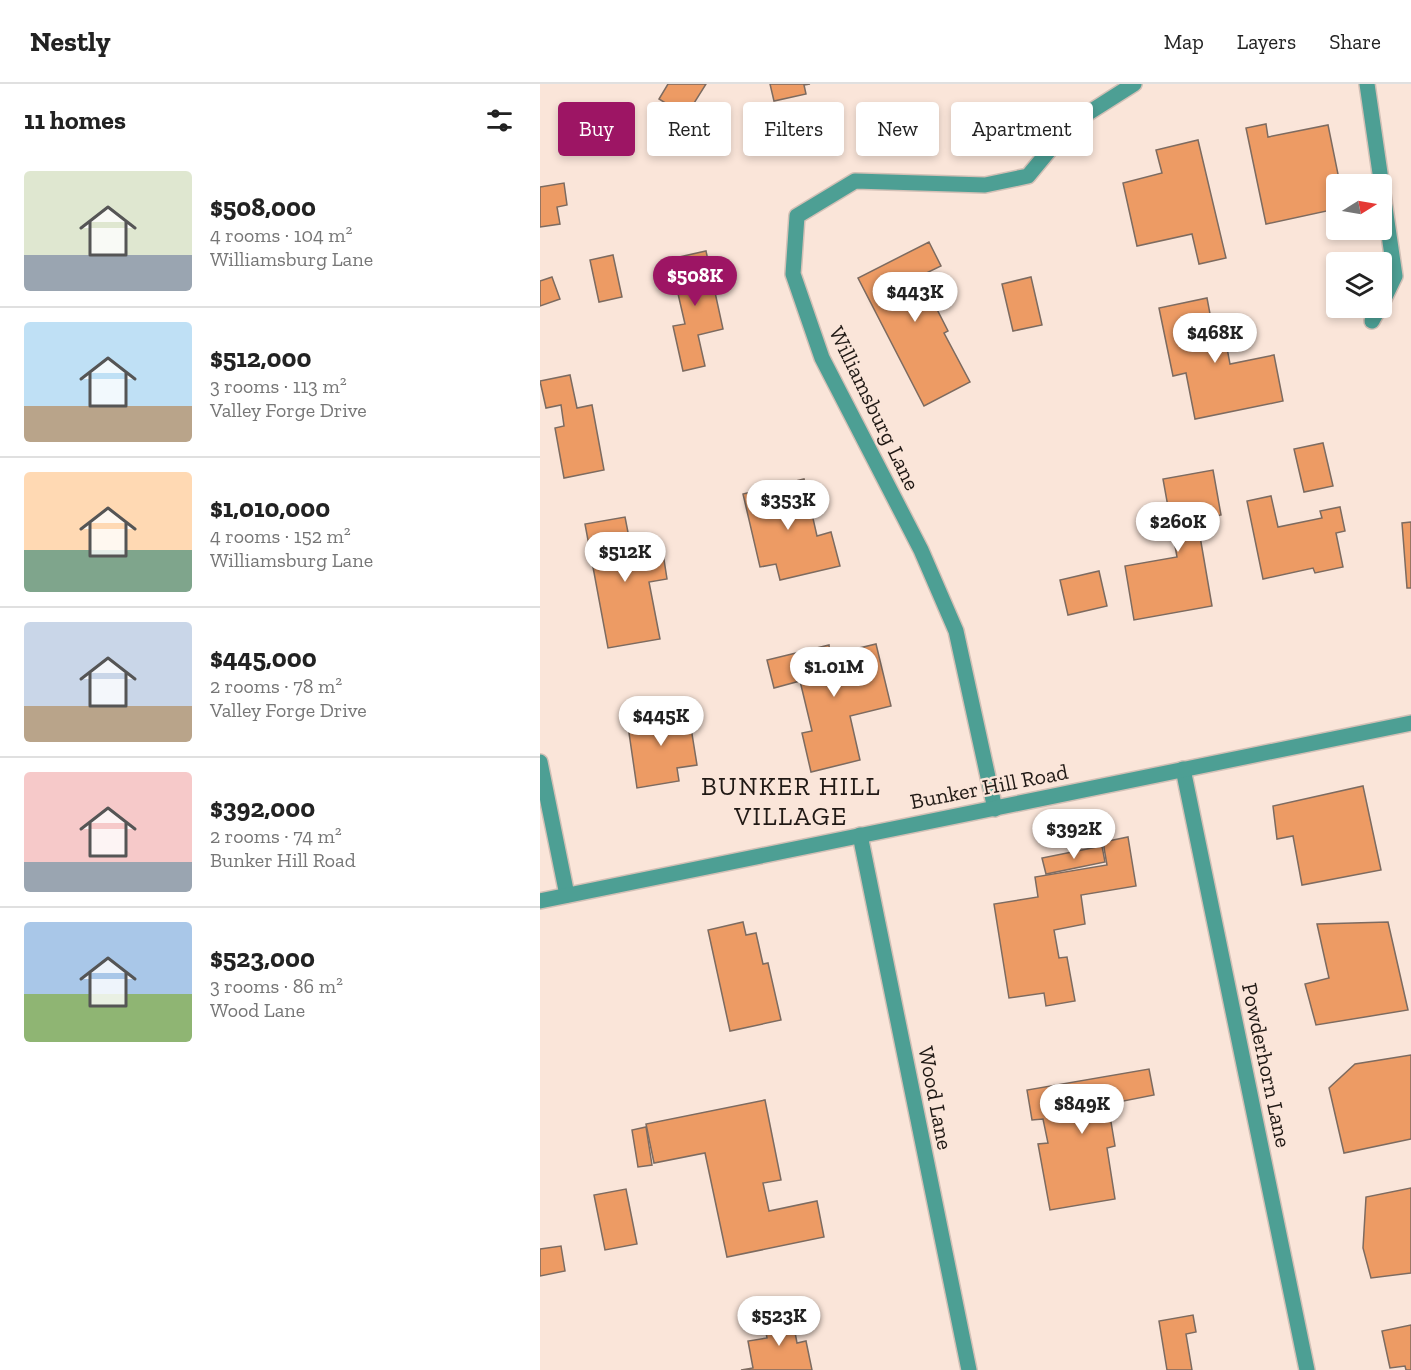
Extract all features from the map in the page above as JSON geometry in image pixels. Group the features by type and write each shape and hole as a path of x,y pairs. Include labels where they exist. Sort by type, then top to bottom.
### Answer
{"street":[{"name":"Williamsburg Lane","path":"995,808 956,631 921,550 822,358 793,274 798,216 855,181 985,185 1028,176 1071,124 1134,84"},
{"path":"1367,84 1392,252"},
{"path":"1392,255 1395,276 1392,282"},
{"name":"Bunker Hill Road","path":"540,900 1411,723"},
{"path":"540,762 567,895"},
{"name":"Powderhorn Lane","path":"1183,769 1307,1370"},
{"name":"Wood Lane","path":"860,835 969,1370"}],"building":[{"path":"668,84 706,84 695,102 664,102 659,99"},
{"path":"770,84 810,84 804,85 806,94 774,101"},
{"path":"1266,124 1268,137 1328,125 1338,174 1326,174 1326,211 1266,224 1246,128"},
{"path":"1198,140 1226,258 1199,264 1192,234 1137,246 1123,183 1162,173 1156,150"},
{"path":"564,183 567,205 557,207 560,224 540,227 540,187"},
{"path":"929,242 941,266 920,276 948,331 944,333 970,382 924,406 858,278"},
{"path":"706,251 723,329 698,335 705,366 683,371 673,326 685,324 670,259"},
{"path":"613,255 622,297 599,302 590,260"},
{"path":"552,277 560,299 540,306 540,281"},
{"path":"1031,277 1042,325 1013,331 1002,284"},
{"path":"1207,298 1214,335 1224,332 1230,364 1274,355 1283,401 1195,419 1186,373 1173,376 1159,308"},
{"path":"570,375 577,408 592,405 604,470 564,478 555,428 564,426 561,405 546,408 540,381"},
{"path":"1323,443 1333,486 1304,492 1294,449"},
{"path":"1213,470 1221,515 1197,519 1212,606 1134,620 1125,566 1177,557 1163,479"},
{"path":"804,479 817,536 831,532 840,566 780,580 776,564 760,567 743,494"},
{"path":"1271,496 1278,527 1322,518 1320,511 1340,507 1345,531 1336,533 1343,567 1315,573 1313,568 1263,579 1247,501"},
{"path":"625,517 632,553 662,547 667,579 649,582 660,639 608,648 585,524"},
{"path":"1411,522 1411,588 1407,588 1402,523"},
{"path":"1099,571 1107,606 1068,615 1060,580"},
{"path":"876,644 891,706 850,716 860,760 811,772 802,733 812,731 800,681 774,688 767,660 829,645 830,655"},
{"path":"688,709 697,765 677,768 679,781 637,788 627,719"},
{"path":"1363,786 1381,870 1302,885 1293,836 1277,839 1273,806"},
{"path":"1128,837 1136,886 1081,895 1085,924 1054,930 1059,958 1067,957 1075,1001 1046,1006 1044,993 1009,998 994,904 1038,897 1035,877 1107,865 1103,842"},
{"path":"1102,846 1105,862 1046,874 1042,858"},
{"path":"743,922 746,935 756,933 763,964 768,963 781,1020 730,1031 708,930"},
{"path":"1388,922 1408,1010 1316,1025 1305,984 1329,978 1317,924"},
{"path":"1411,1055 1411,1139 1344,1153 1329,1088 1355,1064"},
{"path":"1149,1069 1154,1095 1108,1104 1115,1146 1107,1148 1115,1199 1050,1210 1038,1144 1048,1143 1043,1119 1032,1120 1027,1090"},
{"path":"765,1100 781,1180 763,1183 769,1211 817,1201 824,1237 727,1257 705,1153 654,1163 646,1124"},
{"path":"646,1127 652,1165 638,1167 632,1130"},
{"path":"1411,1188 1411,1273 1371,1278 1363,1248 1366,1197"},
{"path":"626,1189 637,1244 605,1250 594,1195"},
{"path":"561,1246 565,1271 540,1276 540,1249"},
{"path":"791,1311 797,1343 806,1341 812,1370 741,1370 753,1368 748,1341 767,1338 763,1317"},
{"path":"1193,1315 1196,1332 1186,1334 1192,1370 1167,1370 1159,1321"},
{"path":"1411,1325 1411,1370 1406,1370 1405,1366 1390,1368 1382,1331"}],"district":[{"name":"BUNKER HILL VILLAGE","path":"791,801"}]}
